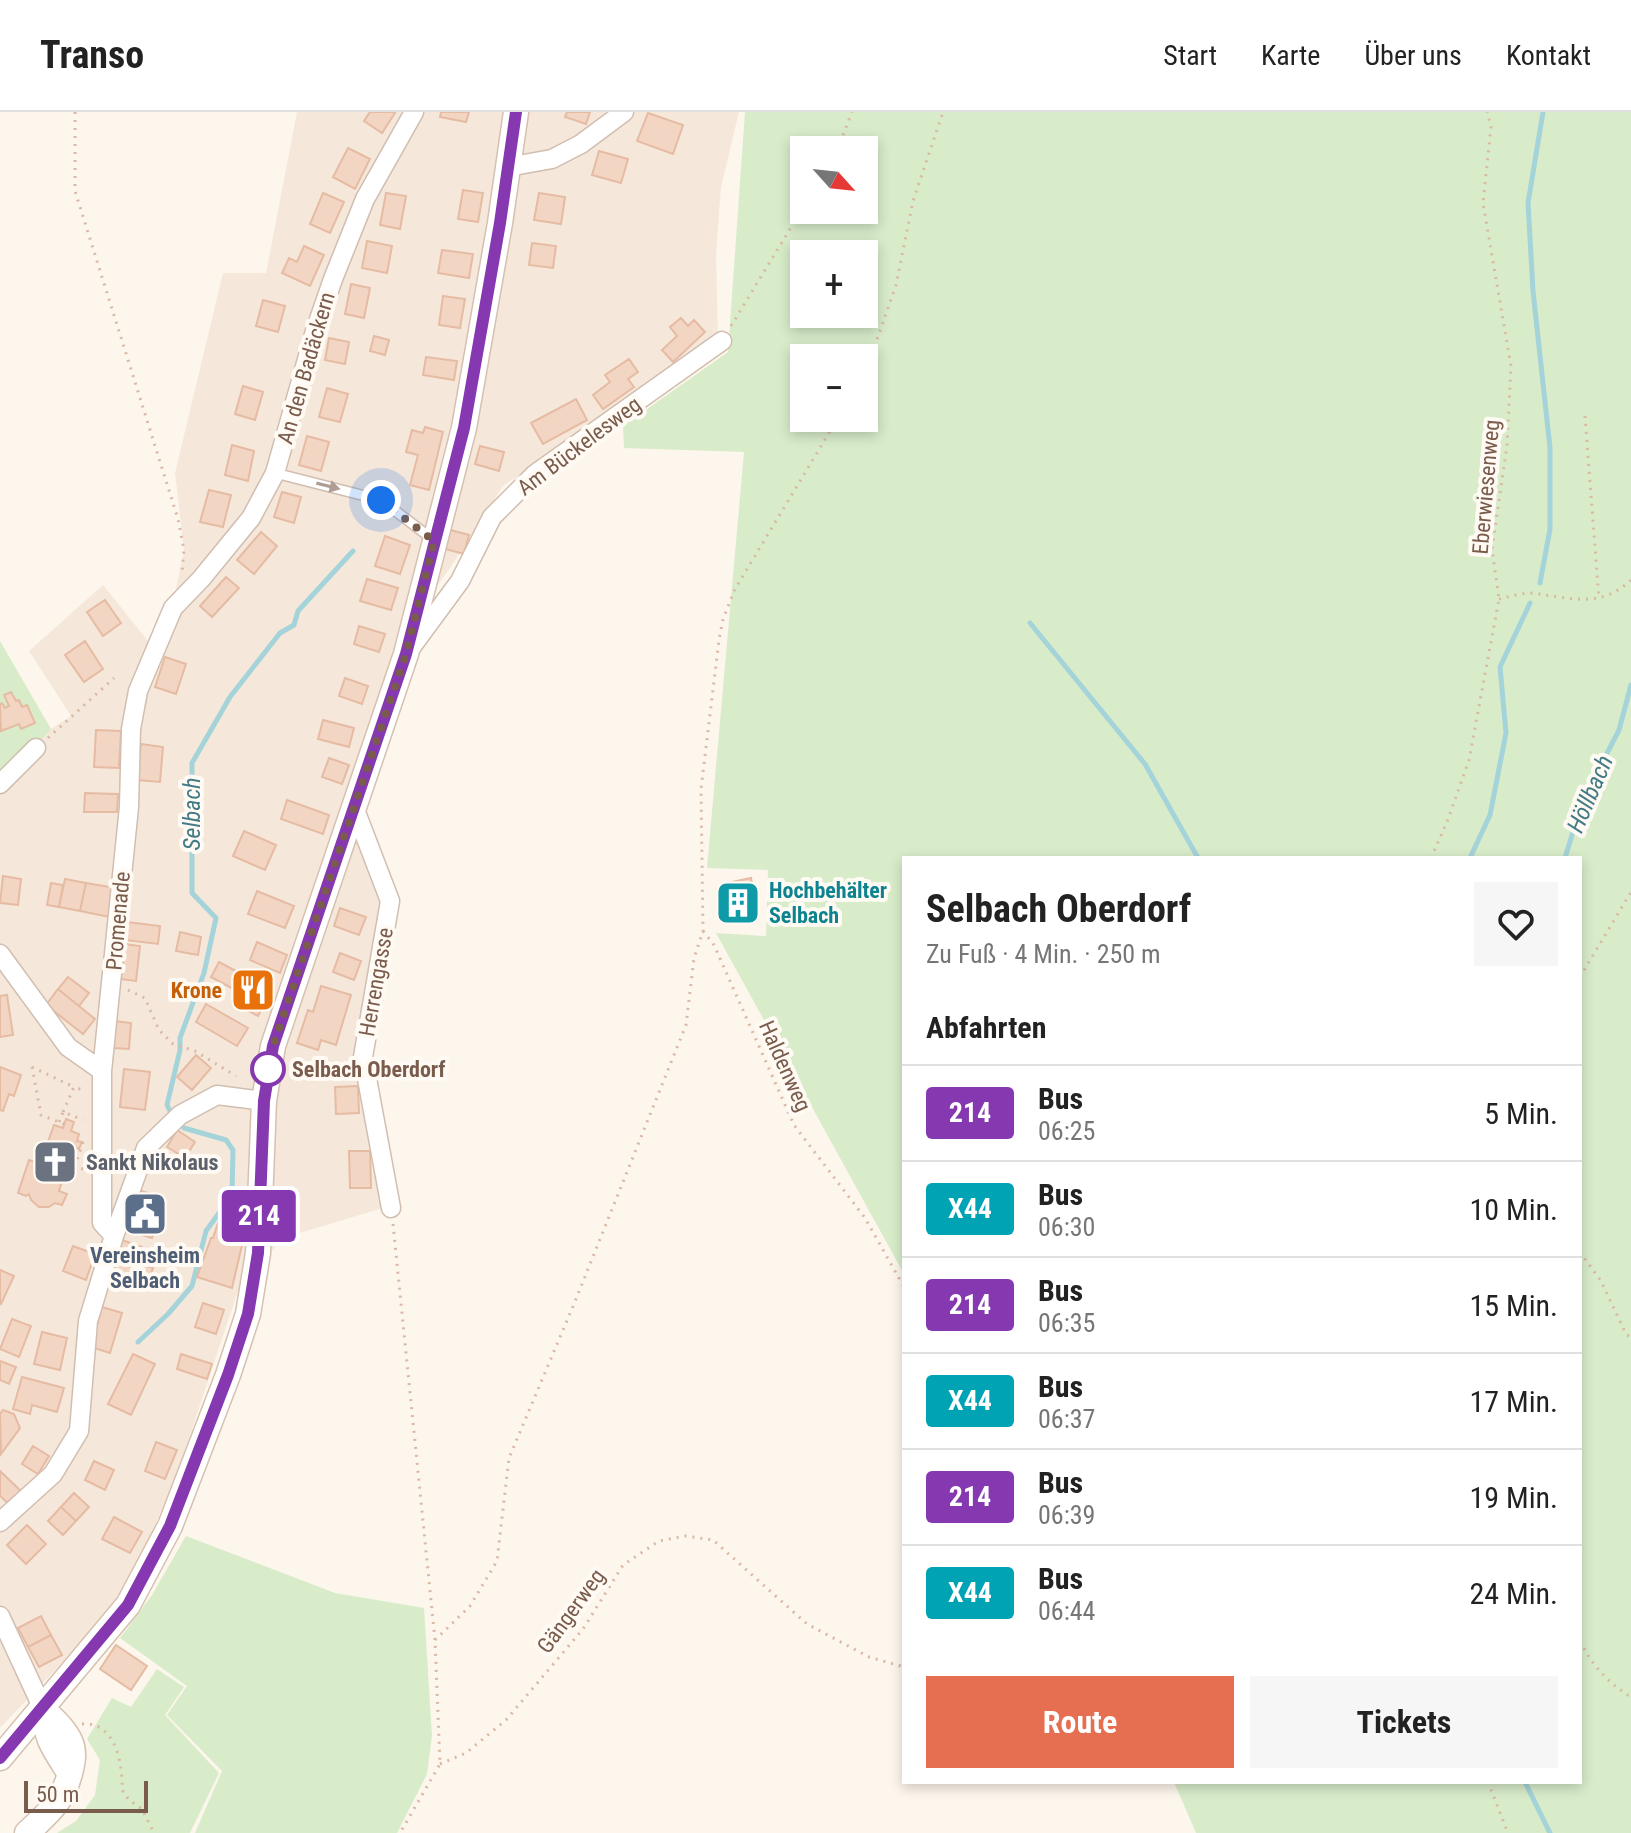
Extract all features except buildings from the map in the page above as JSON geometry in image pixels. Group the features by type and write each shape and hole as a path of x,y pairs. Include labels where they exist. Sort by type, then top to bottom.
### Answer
{"main road":[{"path":"0,1758 128,1605 170,1526 248,1314 258,1253 264,1101 273,1046 406,654 464,428 515,113"},
{"path":"27,1833 59,1802 66,1790 74,1751 70,1741 43,1709"}],"street":[{"name":"An den Badäckern","path":"173,608 251,518 275,473 333,279 365,199 414,112"},
{"path":"508,167 552,159 581,144 624,112"},
{"name":"Am Bückelesweg","path":"406,654 460,581 492,517 535,474 722,341"},
{"name":"Promenade","path":"114,1236 102,1223 99,1108 129,807 131,729 138,691 173,608"},
{"path":"0,784 36,748"},
{"name":"Herrengasse","path":"354,807 390,901 363,1057 391,1208"},
{"path":"0,954 68,1047 102,1071"},
{"path":"0,1522 53,1474 79,1431 88,1321 146,1148 180,1115 217,1095 264,1101"},
{"path":"0,1616 43,1709"}],"lane":[{"path":"275,473 381,500 434,541"}],"path":[{"path":"75,112 75,191 178,519 184,550 181,580 173,608"},
{"path":"843,136 852,112"},
{"path":"875,344 896,285 913,201 943,112"},
{"name":"Eberwiesenweg","path":"1432,856 1469,760 1499,599 1492,549 1507,446 1511,366 1483,203 1491,127 1487,112"},
{"path":"722,341 793,224"},
{"path":"1585,416 1599,599"},
{"path":"435,1640 470,1606 497,1561 509,1458 686,1025 694,958 703,931 701,789 723,619 735,589 830,432"},
{"path":"1499,599 1527,593 1558,599 1599,599 1618,592 1631,580"},
{"path":"36,748 114,678"},
{"path":"1582,974 1631,892"},
{"name":"Haldenweg","path":"703,931 714,945 794,1125 865,1218 902,1283"},
{"path":"145,998 159,1030 173,1044 185,1047 236,1076"},
{"path":"63,1112 85,1121 91,1109 99,1108 92,1094 32,1067 41,1115 62,1123 63,1112 74,1087"},
{"path":"391,1208 435,1640 440,1764 400,1833"},
{"path":"1582,1255 1601,1281 1626,1334 1631,1338"},
{"name":"Gängerweg","path":"440,1764 466,1753 506,1720 583,1629 623,1565 659,1541 685,1536 713,1540 807,1624 869,1657 902,1666"},
{"path":"1582,1645 1611,1685 1631,1697"},
{"path":"90,1723 110,1735 119,1755 122,1790 129,1800 142,1809 154,1833"},
{"path":"1489,1784 1508,1833"}],"shaded area":[{"path":"297,112 739,112 721,187 716,255 718,340 503,486 450,568 402,633 347,812 383,893 358,1074 383,1208 283,1238 238,1291 176,1477 122,1600 0,1728 0,778 13,772 51,729 71,716 29,651 103,585 148,641 173,604 184,550 175,473 223,273 266,273"}],"green space":[{"path":"745,112 1631,112 1631,1833 1196,1833 1175,1784 1582,1784 1582,856 902,856 902,1270 716,933 766,936 768,870 707,868 744,452 624,448 623,426 728,352"},
{"path":"0,641 51,729 13,772 0,778"},
{"path":"186,1536 335,1593 424,1608 432,1736 427,1774 397,1833 195,1833 222,1771 167,1715 187,1686 120,1638 152,1595"},
{"path":"157,1669 184,1687 165,1715 219,1773 190,1833 57,1833 76,1821 95,1795 100,1760 87,1739 112,1698 131,1707"}],"waterway":[{"path":"1540,583 1550,529 1550,448 1533,291 1528,203 1543,112"},
{"name":"Selbach","path":"172,1115 167,1105 180,1038 204,973 216,918 192,893 192,763 230,697 280,633 294,625 298,611 353,551"},
{"path":"1471,856 1490,815 1506,733 1500,667 1530,603"},
{"path":"1030,623 1145,764 1197,856"},
{"name":"Höllbach","path":"1566,856 1582,802 1619,730 1631,685"},
{"name":"Selbach","path":"138,1342 192,1286 206,1231 232,1195 233,1150 226,1140 184,1128"},
{"name":"Höllbach","path":"1526,1784 1550,1833"}],"bus line":[{"name":"214","path":"0,1758 128,1605 170,1526 248,1314 258,1253 264,1101 273,1046 406,654 464,428 516,112"}],"place":[{"name":"Hochbehälter Selbach","path":"738,903"},
{"name":"Krone","path":"253,990"},
{"name":"Selbach Oberdorf","path":"268,1069"},
{"name":"Sankt Nikolaus","path":"55,1162"},
{"name":"Vereinsheim Selbach","path":"145,1214"}],"route":[{"path":"268,1069 273,1046 406,654 434,541 381,500"}]}
